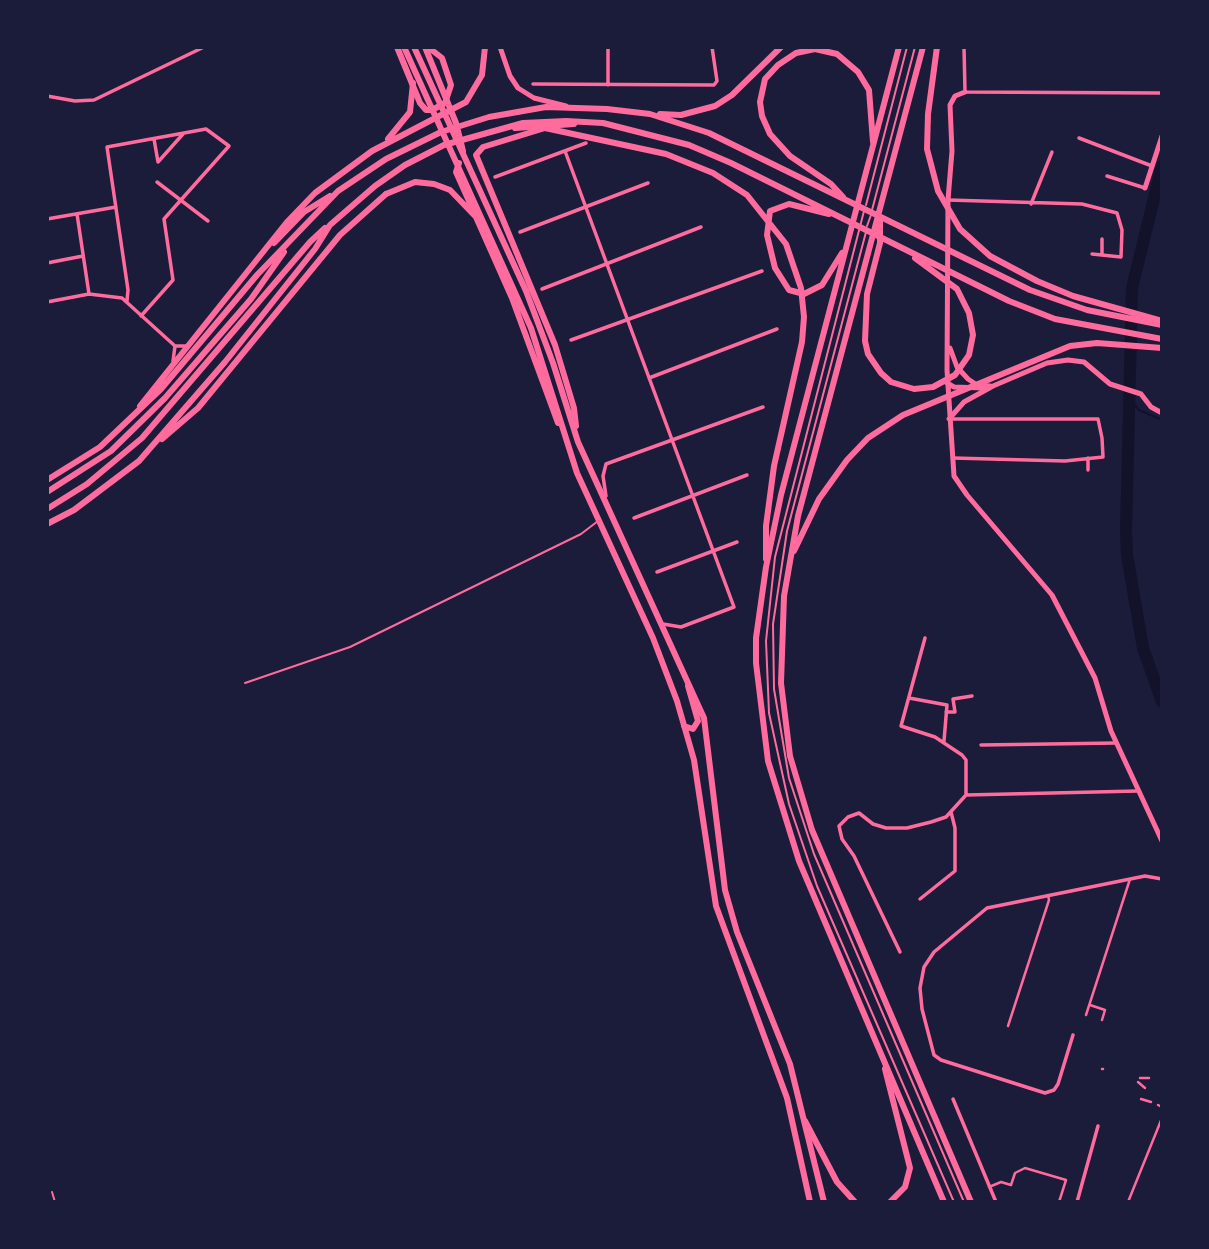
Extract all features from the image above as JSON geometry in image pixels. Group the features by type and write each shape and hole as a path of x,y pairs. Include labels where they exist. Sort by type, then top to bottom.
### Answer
{"main road":[{"path":"397,47 419,103 426,110 441,106 449,97 451,85 442,58 426,47"},
{"path":"404,47 517,295 558,406 566,443"},
{"path":"414,47 526,291 578,442 707,729 718,854 725,890 737,932 790,1064 824,1202"},
{"path":"426,47 456,123 463,151"},
{"path":"372,151 466,102 482,75 485,47"},
{"path":"254,264 304,212 386,159 441,132 509,113 569,107 681,115 715,106 732,95 781,47"},
{"path":"899,47 791,455 766,567 756,638 756,663 768,761 799,861 944,1202"},
{"path":"923,47 818,437 789,562 781,628 780,683 785,725 799,789 829,874 971,1202"},
{"path":"937,47 928,114 927,149 931,171 949,213 960,229 990,256 1073,296 1162,323"},
{"path":"844,199 831,184 790,156 770,134 762,116 760,102 768,74 789,56 807,50 824,49 842,57 858,72 869,90 873,149"},
{"path":"132,417 187,346 315,193 395,134 405,122 412,103 413,83"},
{"path":"650,114 709,133 980,268 1030,289 1087,310 1162,323"},
{"path":"47,509 87,484 142,438 310,242 375,186 414,160 444,145 498,128 548,121 590,122 641,130 689,145 1009,301 1055,319 1162,340"},
{"path":"498,128 545,128 590,122"},
{"path":"578,442 574,408 555,345 476,155 477,151 545,128 666,154 713,173 747,195 786,244 798,274 804,317 802,342 766,526 766,567"},
{"path":"493,200 471,162 466,160 459,163 456,173 512,298 566,443 656,646 684,726 698,781 716,906 784,1088 810,1202"},
{"path":"47,524 104,489 198,408 340,235 386,194 415,183 434,184 450,190 476,217"},
{"path":"47,481 85,459 161,389 257,275 338,191"},
{"path":"845,219 799,205 784,204 769,213 767,235 780,280 796,293 804,294 822,285 847,246"},
{"path":"880,209 880,243 867,295 865,341 873,363 898,385 923,389 949,380 969,355 973,335 969,313 957,289 896,245"},
{"path":"152,447 307,260 330,225"},
{"path":"47,492 111,451 160,404 242,309 291,241"},
{"path":"789,562 818,499 840,469 869,438 903,415 1070,346 1097,342 1162,348"},
{"path":"684,726 693,729 698,721 688,693 687,680"},
{"path":"882,1054 910,1168 905,1187 890,1202"},
{"path":"805,1121 844,1192 855,1202"}],"street":[{"path":"47,96 75,101 94,100 204,47"},
{"path":"500,47 510,76 525,94 569,107"},
{"path":"608,47 608,85"},
{"path":"533,84 714,85 717,81 712,47"},
{"path":"964,47 965,92"},
{"path":"1162,93 965,92 955,96 951,102 952,151 948,200 947,370 954,476 1052,595 1095,678 1116,743 1162,841"},
{"path":"141,316 171,286 173,280 164,219 229,146 206,129 107,147 127,301 141,316 175,346 187,346"},
{"path":"154,139 158,162 183,133"},
{"path":"1107,176 1145,188 1162,136"},
{"path":"1079,138 1153,167"},
{"path":"495,177 586,143"},
{"path":"565,151 734,607 681,627 662,624"},
{"path":"1031,204 1052,152"},
{"path":"157,182 208,221"},
{"path":"520,232 648,183"},
{"path":"948,200 1082,204 1116,213 1122,230 1121,257 1092,254"},
{"path":"47,219 116,207"},
{"path":"77,214 89,294"},
{"path":"542,289 701,228"},
{"path":"1102,239 1102,256"},
{"path":"47,263 83,256"},
{"path":"570,340 762,271"},
{"path":"47,302 89,294 127,301"},
{"path":"649,378 777,329"},
{"path":"948,343 957,367"},
{"path":"172,365 175,346"},
{"path":"950,419 964,402 993,386 1047,363 1068,360 1084,362 1110,384 1142,394 1151,407 1162,413"},
{"path":"947,370 951,364 973,383 993,386"},
{"path":"947,383 968,389 993,386"},
{"path":"607,505 603,476 606,464 763,407"},
{"path":"950,419 1098,419 1103,457 952,458"},
{"path":"1088,458 1088,470"},
{"path":"634,518 747,475"},
{"path":"657,572 737,542"},
{"path":"900,952 854,856 842,839 839,826 848,817 859,813 873,824 907,828 946,817 966,794 966,760 944,742 901,726 925,638"},
{"path":"946,712 955,712 953,699 972,696"},
{"path":"909,698 947,705 944,742"},
{"path":"981,745 1116,743"},
{"path":"966,794 1138,791"},
{"path":"920,899 956,871 955,828 951,812"},
{"path":"1073,1035 1058,1084 1054,1090 1045,1093 954,1066 934,1055 920,988 924,967 952,936 987,908 1130,879 1158,876 1162,879"},
{"path":"1086,1015 1130,879"},
{"path":"1008,1026 1049,900 1048,895"},
{"path":"1090,1005 1105,1010 1102,1020"},
{"path":"1145,1088 1139,1080 1149,1078"},
{"path":"953,1099 996,1202"},
{"path":"1141,1099 1151,1102"},
{"path":"1128,1202 1162,1118"},
{"path":"1077,1202 1098,1125"},
{"path":"989,1186 1001,1182 1011,1185 1015,1173 1025,1168 1066,1180 1059,1202"}],"lane":[{"path":"907,47 783,520 768,604 765,674 773,739 798,833 817,886 954,1202"},
{"path":"915,47 787,531 774,624 774,689 789,778 814,854 964,1202"},
{"path":"245,682 350,647 581,534 599,520"},
{"path":"52,1192 55,1202"}],"waterway":[{"path":"1162,166 1132,288 1126,532 1127,555 1143,648 1162,702"},
{"path":"1130,399 1139,410 1162,420"}]}
